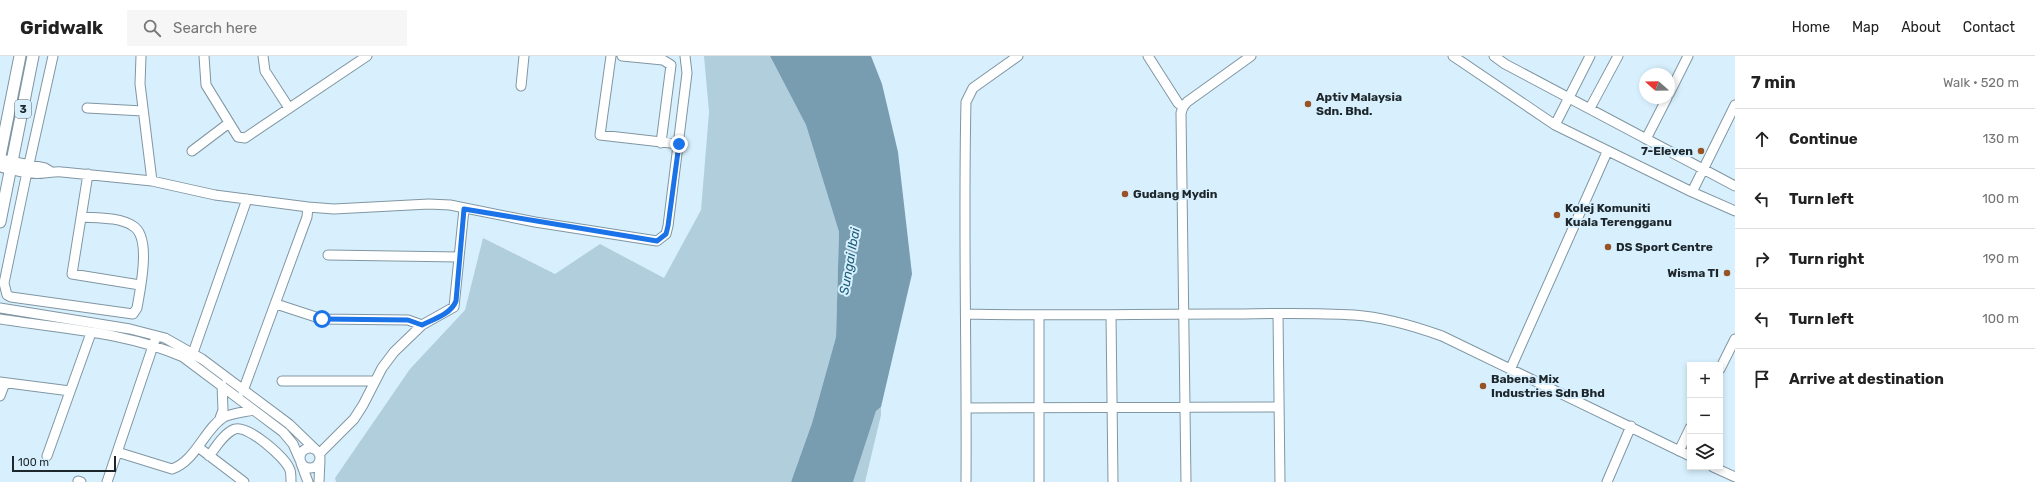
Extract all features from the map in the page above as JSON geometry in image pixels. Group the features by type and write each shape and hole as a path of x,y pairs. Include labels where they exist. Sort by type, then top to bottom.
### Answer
{"main road":[{"name":"3","path":"0,156 20,56"},
{"name":"3","path":"0,222 33,56"}],"street":[{"path":"53,56 4,283 7,295 11,297 133,314 137,308 144,251 137,230 134,226 121,222 82,216"},
{"path":"141,56 140,84 152,181"},
{"path":"204,56 206,85 238,137 249,137 289,108 367,56"},
{"path":"263,56 265,71 289,108"},
{"path":"521,86 524,56"},
{"path":"611,56 600,135 679,144"},
{"path":"622,56 663,60 670,65 661,143"},
{"path":"0,159 12,165 28,168 44,174 50,171 152,181 216,195 308,207 334,209 429,204 657,241 666,234 668,226 688,73 685,56"},
{"path":"966,482 964,200 966,102 973,88 1018,56"},
{"path":"1148,56 1178,103 1183,107"},
{"path":"1183,107 1251,56"},
{"path":"1453,56 1555,125 1607,152 1735,211"},
{"path":"1494,56 1507,60 1575,100 1735,186"},
{"path":"1555,125 1575,100 1590,56"},
{"path":"1590,108 1618,56"},
{"path":"1675,82 1688,56"},
{"path":"1646,139 1664,104"},
{"path":"1692,192 1735,105"},
{"path":"1183,107 1182,139 1186,482"},
{"path":"87,108 143,111"},
{"path":"192,151 229,124"},
{"path":"1510,370 1607,152"},
{"path":"0,167 12,165"},
{"path":"88,174 72,274 140,285"},
{"path":"193,353 247,199"},
{"path":"243,390 307,217 308,207"},
{"path":"319,455 312,448 306,449 301,454 301,462 307,468 313,468 319,455 354,419 364,405 375,380 394,352 422,325 454,307 456,301 464,209"},
{"path":"328,255 459,257"},
{"path":"276,304 322,319 408,320 422,325"},
{"path":"0,308 130,329 157,335 193,353 289,424 319,455 319,482"},
{"path":"966,314 1039,316 1185,314 1368,316 1405,324 1451,341 1631,426 1687,455"},
{"path":"1278,314 1280,482"},
{"path":"1111,315 1112,482"},
{"path":"1039,316 1039,482"},
{"path":"0,319 128,339 153,346 183,358 222,385 288,438 298,452 308,482"},
{"path":"47,456 91,333"},
{"path":"107,482 157,335"},
{"path":"1723,363 1735,339"},
{"path":"282,381 375,380"},
{"path":"0,396 2,382 70,391"},
{"path":"117,452 172,469 184,462 219,421 223,410 222,385"},
{"path":"966,408 1279,407"},
{"path":"219,421 230,415 254,410"},
{"path":"1607,482 1631,426"},
{"path":"209,456 228,432 241,429 250,432 281,457 290,470 291,482"},
{"path":"1679,451 1687,434"},
{"path":"198,447 244,482"},
{"path":"1720,470 1735,477"}],"shaded area":[{"path":"704,56 770,56 806,125 839,232 836,337 812,423 791,482 336,482 335,478 410,369 465,310 483,238 555,274 600,244 664,278 701,210 709,112"},
{"path":"881,407 881,415 865,482 853,482 876,411"}],"water":[{"name":"Sungai Ibai","path":"770,56 871,56 882,84 898,152 912,274 881,407 876,411 853,482 791,482 812,423 836,337 839,232 806,125"}],"place":[{"name":"Aptiv Malaysia Sdn. Bhd.","path":"1308,104"},
{"name":"7-Eleven","path":"1701,151"},
{"name":"Gudang Mydin","path":"1125,194"},
{"name":"Kolej Komuniti Kuala Terengganu","path":"1557,215"},
{"name":"DS Sport Centre","path":"1608,247"},
{"name":"Wisma TI","path":"1727,273"},
{"name":"Babena Mix Industries Sdn Bhd","path":"1483,386"}],"route":[{"path":"322,319 408,320 422,325 454,307 456,301 464,209 648,240 657,241 662,239 666,234 668,226 679,144"}]}
